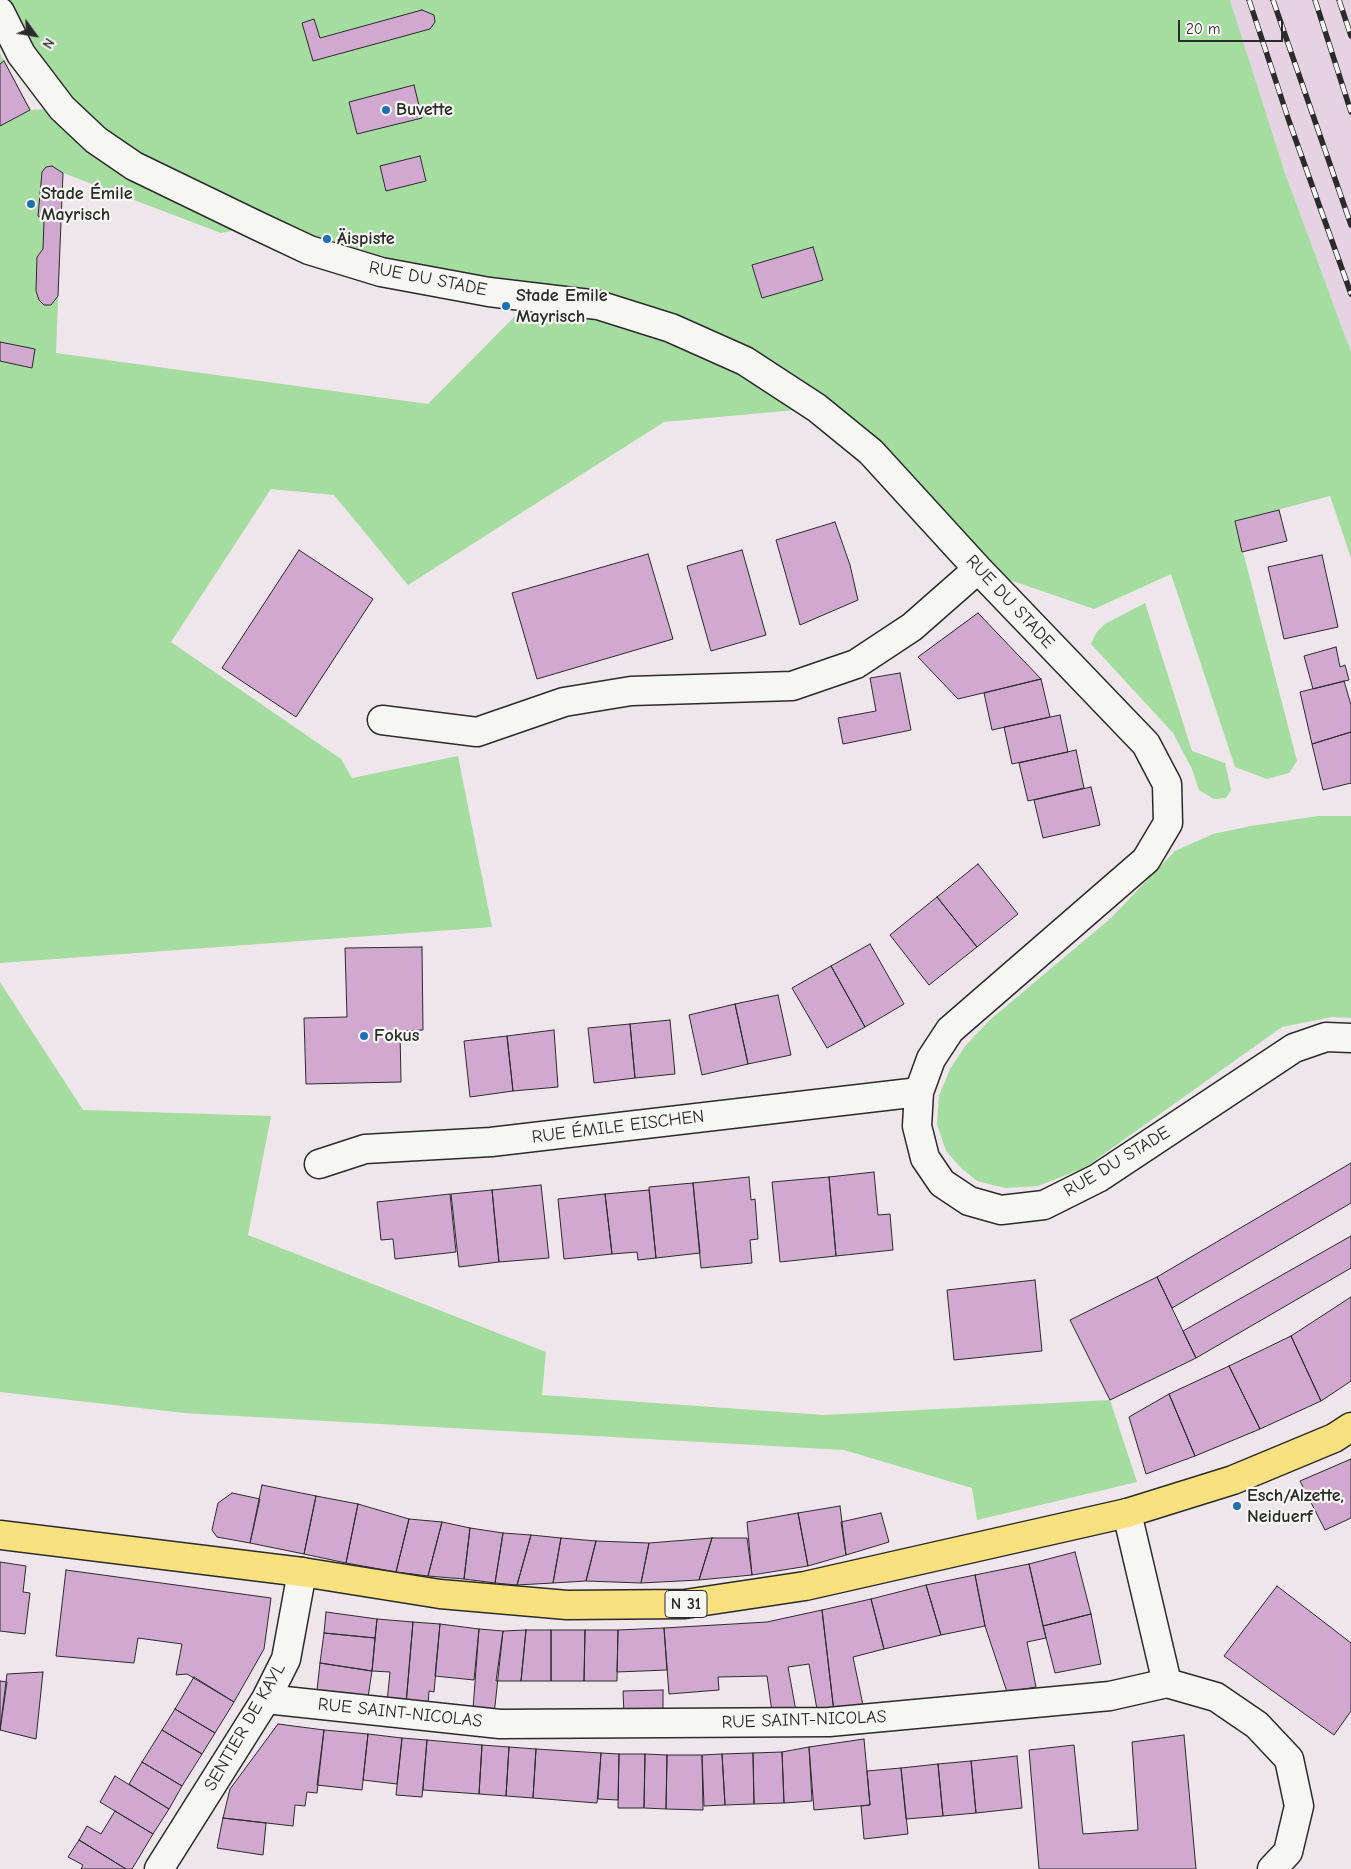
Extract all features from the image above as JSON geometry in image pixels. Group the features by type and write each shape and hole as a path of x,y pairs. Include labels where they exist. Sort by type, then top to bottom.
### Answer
{"main road":[{"name":"N 31","path":"0,1536 302,1572 440,1594 557,1604 685,1604 805,1586 1127,1513 1233,1480 1334,1438 1351,1427"}],"street":[{"name":"RUE DU STADE","path":"0,12 21,54 62,108 96,140 134,166 308,250 390,274 489,292 598,305 671,328 745,362 817,408 871,452 978,569 1146,744 1167,784 1168,823 1146,860 950,1030 930,1059 919,1092 917,1126 925,1158 942,1183 969,1201 1001,1210 1044,1205 1098,1178 1294,1048 1326,1038 1351,1038"},
{"path":"382,720 477,732 564,702 631,691 792,686 856,664 912,627 978,569"},
{"name":"RUE ÉMILE EISCHEN","path":"318,1164 365,1150 491,1142 919,1092"},
{"path":"1127,1513 1167,1683 1216,1697 1257,1725 1289,1759 1299,1806 1288,1852 1272,1869"},
{"name":"SENTIER DE KAYL","path":"159,1869 266,1699 286,1659 302,1572"},
{"name":"RUE SAINT-NICOLAS","path":"266,1699 500,1724 829,1722 1110,1696 1167,1683"}],"shaded area":[{"path":"1230,0 1351,0 1351,352 1285,173"}],"green space":[{"path":"0,0 1230,0 1285,173 1351,352 1351,558 1330,496 1235,521 1297,761 1289,773 1267,779 1235,767 1171,574 1094,609 978,569 817,408 664,422 408,585 334,495 271,489 171,642 341,759 352,778 458,756 492,927 0,963 0,53 31,110 61,108","holes":["63,173 221,233 258,226 533,298 428,404 56,353"]},
{"path":"1145,603 1192,751 1225,763 1231,790 1226,798 1214,799 1199,790 1192,769 1173,733 1091,644 1096,633 1105,624"},
{"path":"1318,816 1351,816 1351,1018 1332,1017 1282,1027 1084,1168 1038,1186 1005,1188 977,1181 961,1168 946,1151 937,1124 939,1096 950,1069 966,1045 991,1019 1111,918 1175,851 1213,834"},
{"path":"0,982 83,1110 271,1116 248,1235 546,1352 542,1395 824,1415 1110,1400 1137,1482 977,1520 972,1488 844,1450 184,1413 0,1392"}],"building":[{"path":"422,10 434,15 435,22 430,29 313,61 302,23 314,19 320,38"},
{"path":"4,61 30,110 0,126 0,64"},
{"name":"Buvette","path":"414,85 422,118 357,134 349,102"},
{"path":"420,156 426,181 386,191 380,166"},
{"path":"52,166 63,173 58,296 51,305 44,305 39,300 36,291 37,257 43,249 44,220 38,216 42,172 46,167"},
{"path":"813,247 823,280 762,298 752,265"},
{"path":"0,342 35,349 32,368 0,361"},
{"path":"1279,510 1287,541 1242,552 1235,521"},
{"path":"835,522 850,565 858,600 800,625 776,540"},
{"path":"299,550 373,599 296,717 222,668"},
{"path":"742,550 766,635 711,651 687,566"},
{"path":"648,554 673,639 537,679 512,593"},
{"path":"1322,555 1338,627 1284,639 1268,567"},
{"path":"978,613 1041,679 958,699 918,657"},
{"path":"1336,647 1340,667 1345,665 1349,680 1313,689 1304,656"},
{"path":"900,673 911,730 843,744 838,718 876,711 870,678"},
{"path":"1041,679 1050,717 992,730 984,693"},
{"path":"1344,681 1351,705 1351,732 1312,744 1300,692"},
{"path":"1060,715 1068,752 1012,764 1004,727"},
{"path":"1351,732 1351,783 1323,790 1312,744"},
{"path":"1076,750 1084,788 1028,801 1019,763"},
{"path":"1091,787 1100,825 1043,838 1034,800"},
{"path":"978,864 1018,914 977,947 937,897"},
{"path":"937,897 977,947 929,985 890,935"},
{"path":"870,944 904,1004 865,1027 831,966"},
{"path":"422,947 423,1030 400,1031 401,1082 306,1084 304,1018 347,1017 345,948"},
{"path":"831,966 865,1027 827,1048 792,988"},
{"path":"778,995 791,1055 748,1064 735,1004"},
{"path":"735,1004 748,1064 702,1075 689,1015"},
{"path":"670,1020 675,1074 635,1078 630,1024"},
{"path":"630,1024 635,1078 594,1083 588,1028"},
{"path":"554,1030 558,1087 513,1091 507,1036"},
{"path":"507,1036 513,1091 470,1097 464,1041"},
{"path":"1351,1163 1351,1203 1172,1308 1157,1277"},
{"path":"874,1172 878,1215 890,1214 893,1250 836,1256 829,1177"},
{"path":"749,1177 751,1200 755,1199 758,1239 750,1240 752,1263 701,1268 693,1183"},
{"path":"829,1177 836,1256 780,1262 772,1182"},
{"path":"693,1183 700,1253 656,1258 649,1187"},
{"path":"541,1185 549,1258 499,1262 492,1190"},
{"path":"492,1190 499,1262 459,1267 451,1194"},
{"path":"649,1190 656,1258 638,1260 637,1252 612,1254 605,1194"},
{"path":"450,1194 456,1252 395,1259 393,1239 381,1240 377,1202"},
{"path":"605,1194 612,1254 564,1259 558,1199"},
{"path":"1351,1236 1351,1268 1196,1358 1183,1331"},
{"path":"1157,1277 1196,1358 1110,1400 1070,1320"},
{"path":"1035,1280 1042,1351 954,1360 947,1290"},
{"path":"1351,1297 1351,1381 1321,1401 1291,1336"},
{"path":"1291,1336 1321,1401 1260,1429 1229,1366"},
{"path":"1229,1366 1260,1429 1195,1456 1169,1394"},
{"path":"1169,1394 1195,1456 1146,1474 1129,1417"},
{"path":"1351,1459 1351,1518 1325,1530 1300,1481"},
{"path":"262,1485 316,1496 304,1554 250,1543"},
{"path":"232,1493 260,1499 250,1543 217,1537 212,1530 218,1503"},
{"path":"316,1496 358,1504 346,1563 304,1554"},
{"path":"358,1504 409,1519 396,1572 346,1563"},
{"path":"840,1506 846,1555 808,1566 798,1513"},
{"path":"798,1513 808,1566 752,1575 747,1522"},
{"path":"881,1513 889,1542 846,1555 841,1522"},
{"path":"409,1519 442,1522 428,1576 396,1572"},
{"path":"442,1522 470,1528 464,1579 428,1576"},
{"path":"470,1528 503,1533 495,1583 464,1579"},
{"path":"503,1533 531,1535 517,1585 495,1583"},
{"path":"531,1535 561,1538 553,1583 517,1585"},
{"path":"561,1538 596,1541 586,1581 553,1583"},
{"path":"712,1538 699,1580 641,1583 649,1543"},
{"path":"712,1538 747,1538 752,1575 699,1580"},
{"path":"596,1541 649,1543 641,1583 586,1581"},
{"path":"1075,1552 1091,1614 1043,1626 1029,1564"},
{"path":"0,1562 26,1566 23,1592 30,1593 25,1634 0,1631"},
{"path":"1029,1564 1046,1638 1027,1642 1036,1687 1007,1692 985,1626 975,1575"},
{"path":"66,1570 271,1598 264,1649 234,1702 187,1674 176,1675 182,1644 138,1638 134,1663 56,1656"},
{"path":"975,1575 985,1626 941,1635 926,1585"},
{"path":"926,1585 941,1635 884,1649 871,1599"},
{"path":"1277,1586 1351,1643 1351,1711 1334,1735 1224,1656"},
{"path":"871,1599 884,1649 853,1657 864,1710 834,1712 822,1610"},
{"path":"822,1610 834,1712 818,1715 809,1664 788,1667 796,1711 772,1712 767,1676 718,1677 719,1690 669,1694 664,1628 767,1622"},
{"path":"326,1612 377,1619 375,1638 324,1633"},
{"path":"1091,1614 1101,1664 1055,1673 1043,1626"},
{"path":"377,1619 413,1622 406,1704 387,1702 390,1672 372,1671"},
{"path":"413,1622 440,1624 434,1692 429,1691 428,1705 406,1704"},
{"path":"440,1624 479,1629 474,1680 435,1676"},
{"path":"664,1628 667,1670 617,1672 618,1630"},
{"path":"479,1629 503,1631 494,1715 473,1709"},
{"path":"526,1630 551,1630 551,1681 521,1681"},
{"path":"526,1630 521,1681 496,1681 503,1631"},
{"path":"551,1630 585,1630 584,1681 551,1681"},
{"path":"585,1630 618,1630 617,1681 584,1681"},
{"path":"324,1633 375,1638 372,1671 320,1663"},
{"path":"320,1663 372,1671 368,1697 317,1690"},
{"path":"43,1672 36,1739 0,1730 7,1674"},
{"path":"194,1677 234,1702 215,1733 175,1709"},
{"path":"0,1681 7,1682 0,1730"},
{"path":"663,1690 663,1714 624,1715 623,1691"},
{"path":"175,1709 215,1733 202,1754 162,1730"},
{"path":"278,1724 324,1730 317,1793 307,1792 305,1806 295,1805 293,1826 223,1818 230,1789"},
{"path":"162,1730 202,1754 182,1786 142,1762"},
{"path":"324,1730 368,1734 362,1790 317,1785"},
{"path":"368,1734 402,1738 397,1784 363,1780"},
{"path":"1184,1735 1196,1869 1039,1869 1029,1750 1074,1745 1083,1834 1138,1830 1132,1742"},
{"path":"402,1738 427,1740 422,1797 396,1795"},
{"path":"864,1739 870,1805 814,1810 809,1747"},
{"path":"427,1740 482,1745 479,1794 423,1790"},
{"path":"482,1745 509,1747 506,1796 479,1794"},
{"path":"509,1747 536,1749 533,1798 506,1796"},
{"path":"809,1747 812,1801 784,1803 782,1752"},
{"path":"536,1749 601,1753 597,1803 533,1798"},
{"path":"782,1752 784,1803 754,1804 753,1753"},
{"path":"601,1753 619,1754 618,1800 598,1799"},
{"path":"753,1753 754,1804 725,1805 722,1754"},
{"path":"619,1754 645,1754 644,1808 618,1808"},
{"path":"645,1754 667,1755 666,1809 644,1808"},
{"path":"722,1754 725,1805 704,1806 702,1755"},
{"path":"667,1755 702,1755 703,1810 666,1809"},
{"path":"1017,1756 1022,1808 976,1813 971,1761"},
{"path":"971,1761 976,1813 943,1816 938,1764"},
{"path":"142,1762 182,1786 169,1809 129,1784"},
{"path":"938,1764 943,1816 906,1819 901,1768"},
{"path":"901,1768 908,1834 864,1839 861,1806 870,1805 867,1771"},
{"path":"115,1776 169,1809 153,1834 100,1802"},
{"path":"115,1811 153,1834 132,1869 126,1869 79,1840 87,1826 101,1834"},
{"path":"223,1818 266,1823 263,1855 217,1848"},
{"path":"79,1840 126,1869 81,1869 83,1865 68,1857"}],"railway":[{"path":"1249,0 1289,121 1351,294"},
{"path":"1273,0 1351,225"},
{"path":"1315,0 1351,112"},
{"path":"1339,0 1351,36"}],"place":[{"name":"Buvette","path":"386,110"},
{"name":"Stade Émile Mayrisch","path":"31,204"},
{"name":"Äispiste","path":"327,239"},
{"name":"Stade Emile Mayrisch","path":"506,306"},
{"name":"Fokus","path":"364,1036"},
{"name":"Esch/Alzette, Neiduerf","path":"1237,1506"}]}
